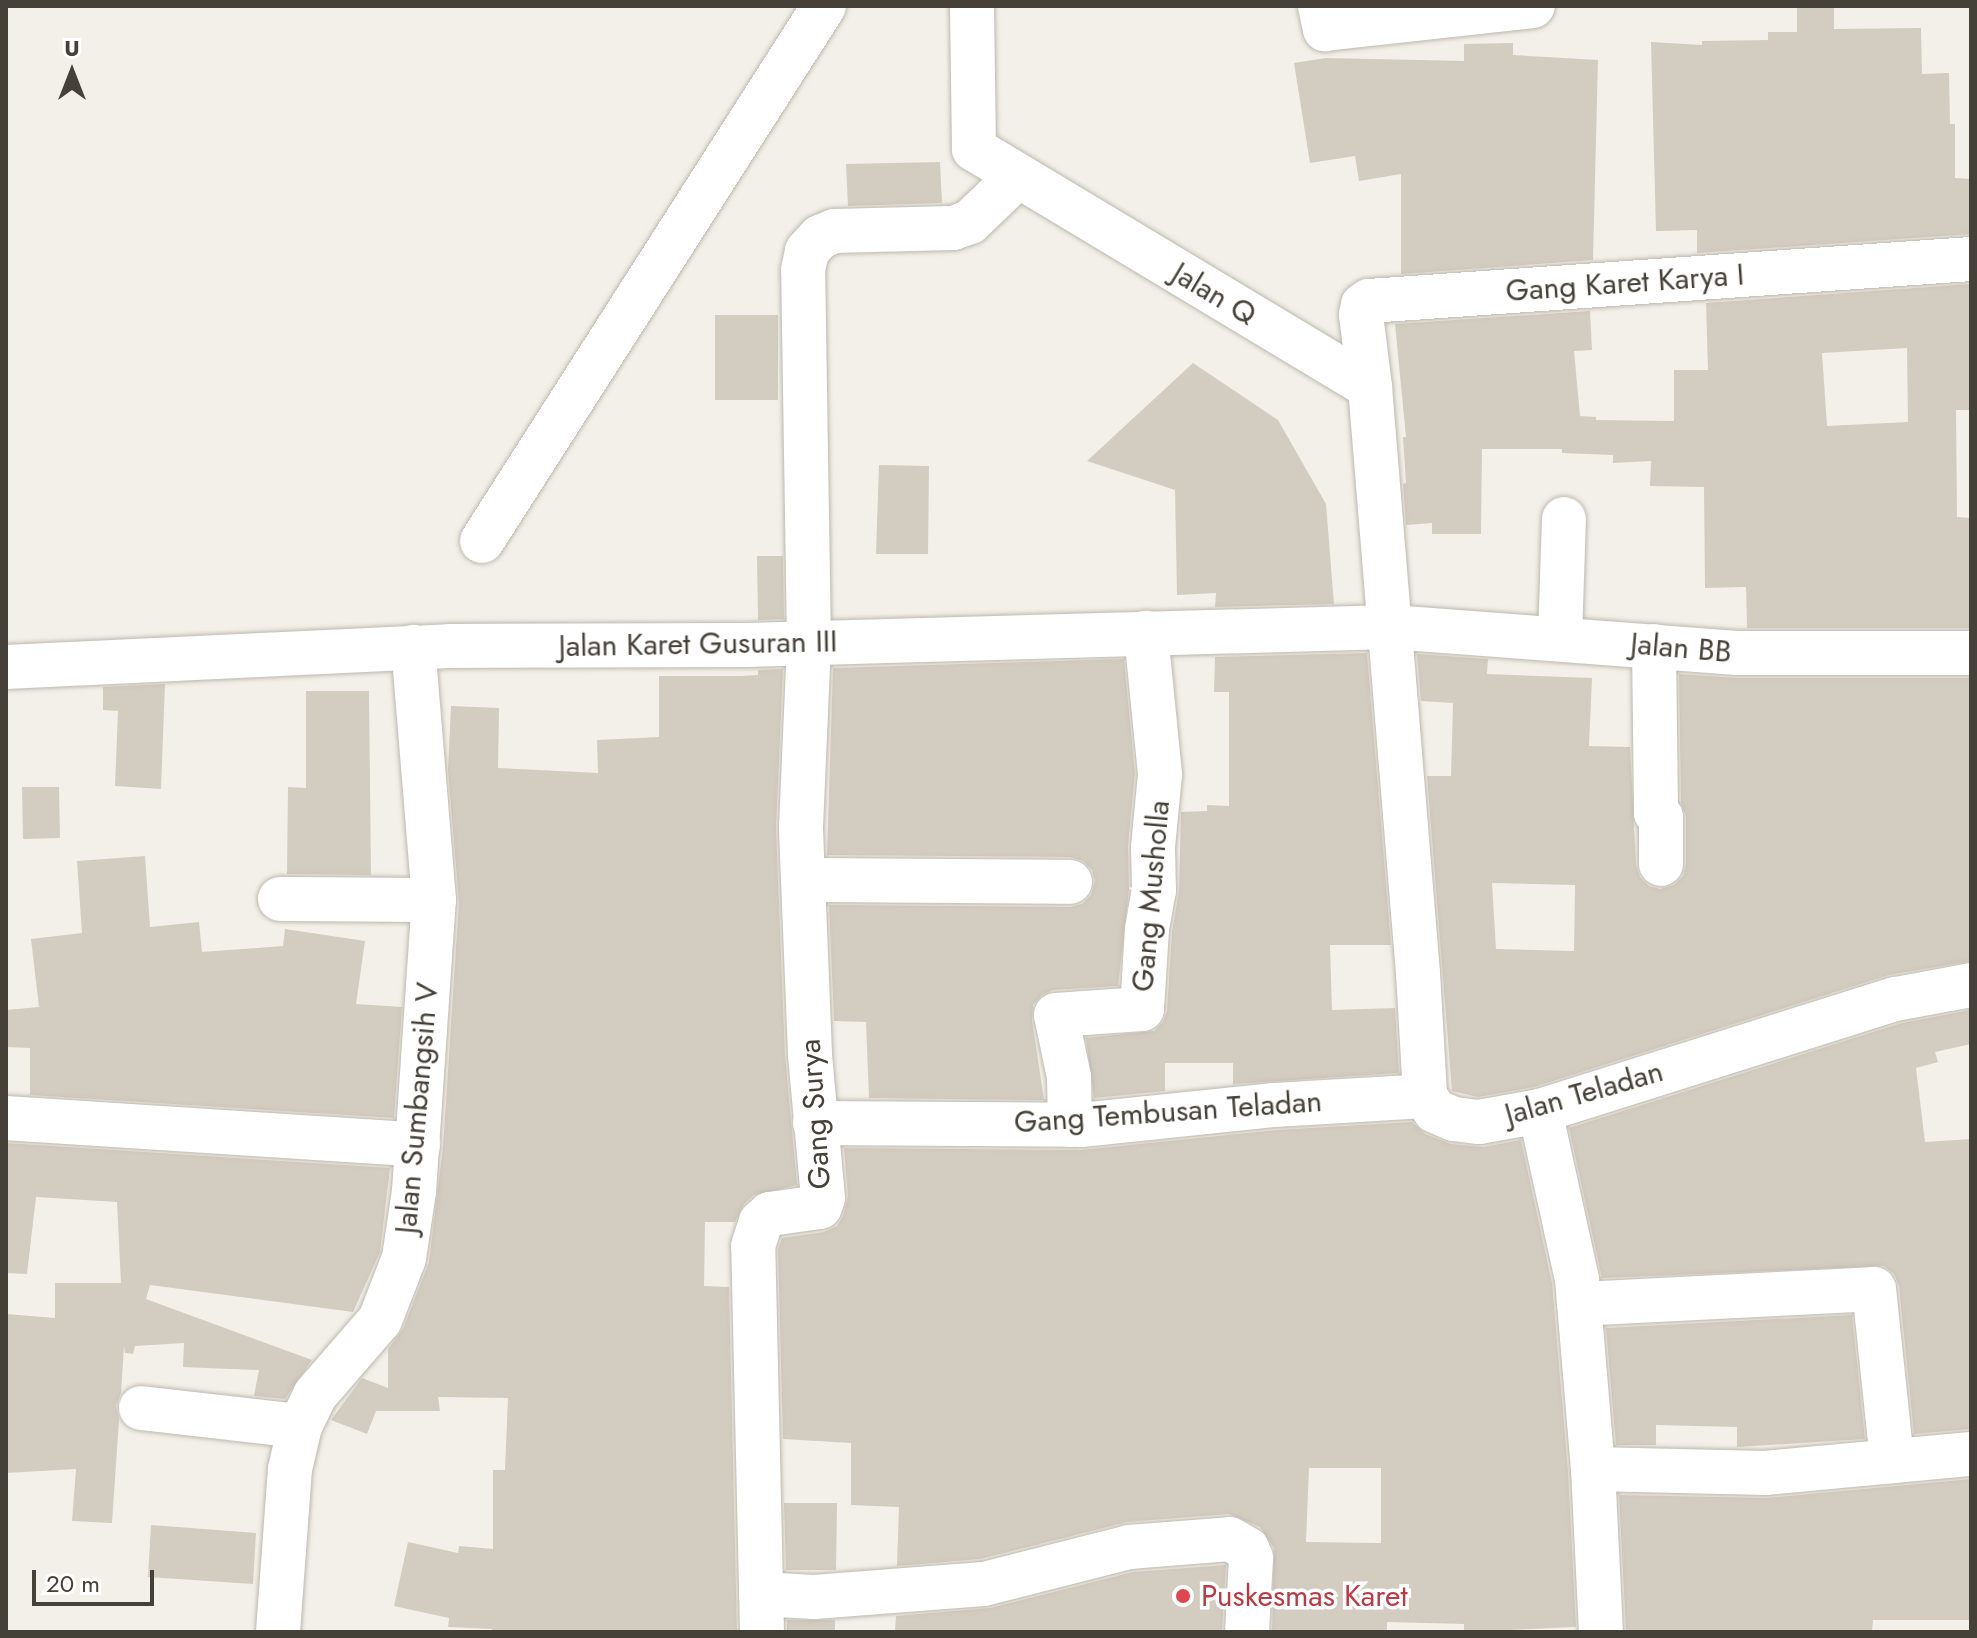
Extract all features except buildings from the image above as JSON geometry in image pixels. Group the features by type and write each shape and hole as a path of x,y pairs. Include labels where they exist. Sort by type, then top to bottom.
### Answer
{"street":[{"path":"482,541 824,6"},
{"name":"Jalan Q","path":"972,6 974,149 1370,387"},
{"path":"1320,6 1325,29 1533,6"},
{"name":"Gang Surya","path":"762,1613 753,1246 761,1222 770,1214 820,1207 822,1187 815,1123 801,827 809,643 803,270 807,251 820,237 834,231 953,228 970,222 1018,176"},
{"name":"Gang Karet Karya I","path":"1370,387 1361,315 1363,305 1369,301 1971,259"},
{"path":"1370,387 1425,1096"},
{"path":"1560,638 1564,519"},
{"name":"Jalan Karet Gusuran III","path":"6,667 413,647 809,643 1391,627"},
{"name":"Jalan BB","path":"1391,627 1737,653 1971,653"},
{"name":"Gang Musholla","path":"1070,1125 1069,1077 1057,1013 1142,1009 1147,929 1154,891 1153,847 1160,774 1146,633"},
{"path":"1654,646 1656,813 1661,817 1661,864"},
{"name":"Jalan Sumbangsih V","path":"278,1632 290,1469 300,1426 315,1395 380,1320 404,1258 418,1145 434,900 413,647"},
{"path":"803,880 1070,882"},
{"path":"280,899 434,900"},
{"name":"Jalan Teladan","path":"1425,1096 1435,1111 1454,1119 1479,1122 1540,1111 1896,999 1971,985"},
{"name":"Gang Tembusan Teladan","path":"815,1123 1070,1125 1275,1105 1425,1096"},
{"path":"1540,1111 1577,1279 1593,1469 1601,1632"},
{"path":"6,1118 418,1145"},
{"path":"1579,1304 1874,1289 1892,1461"},
{"path":"141,1408 300,1426"},
{"path":"1593,1469 1765,1473 1971,1454"},
{"path":"762,1613 814,1597 984,1584 1129,1547 1230,1539 1247,1549 1251,1558 1247,1632"}],"place":[{"name":"Puskesmas Karet","path":"1183,1596"}]}
